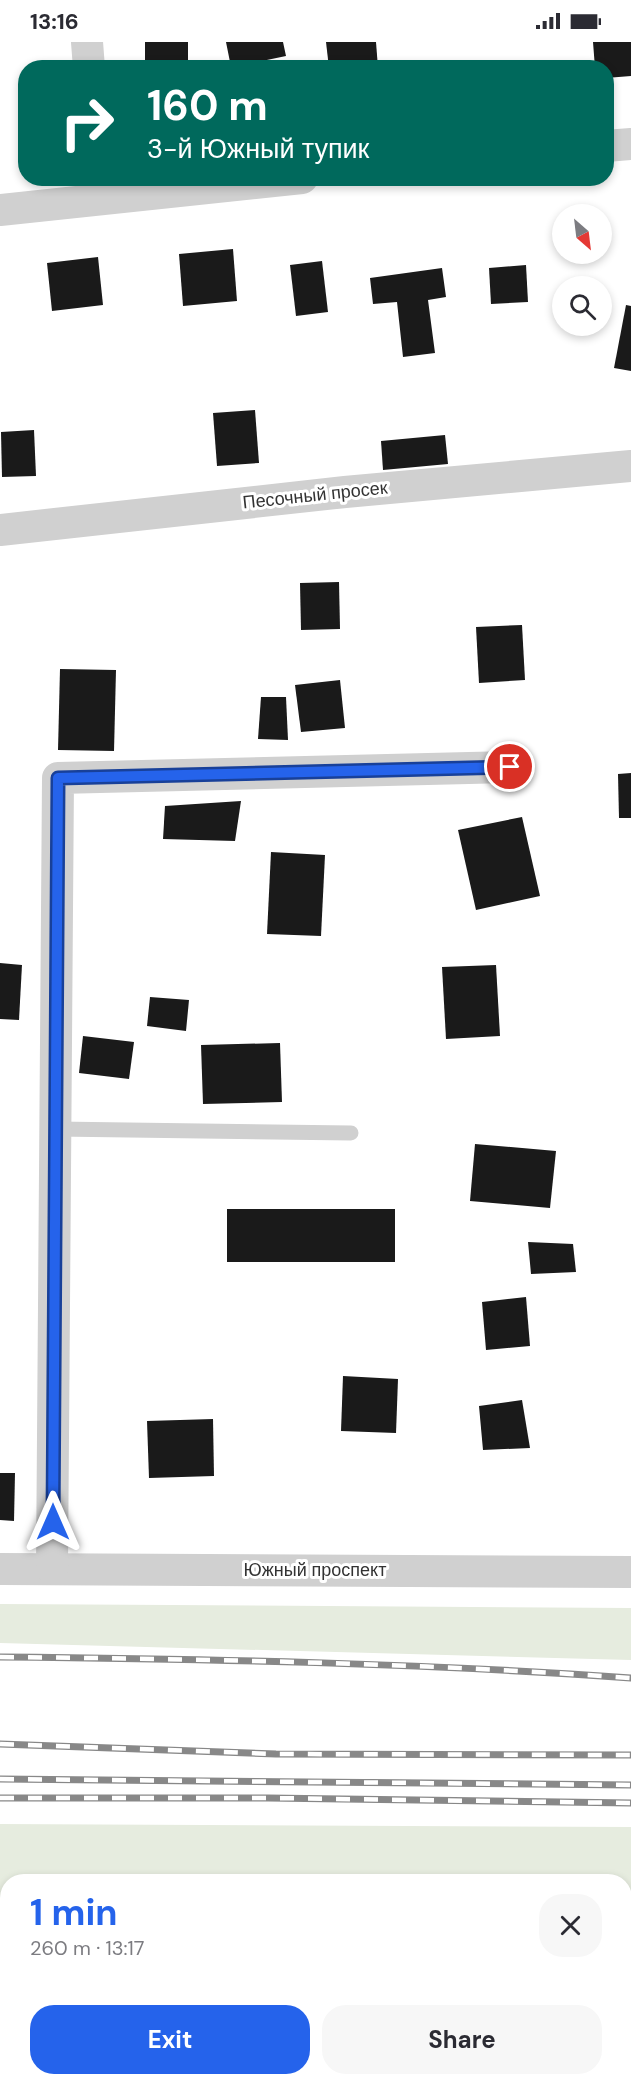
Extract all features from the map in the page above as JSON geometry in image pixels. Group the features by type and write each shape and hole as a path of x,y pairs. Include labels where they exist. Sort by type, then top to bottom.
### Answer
{"street":[{"path":"87,42 88,60"},
{"path":"614,145 631,144"},
{"path":"0,210 101,189 156,186"},
{"name":"Песочный просек","path":"0,530 333,493 631,466"},
{"path":"52,1569 58,778 510,767"},
{"name":"Южный проспект","path":"0,1569 631,1572"}],"lane":[{"path":"56,1129 351,1133"}],"shaded area":[{"path":"0,1604 631,1608 631,1660 0,1643"},
{"path":"0,1824 631,1827 631,1874 0,1874"}],"building":[{"path":"145,42 188,42 188,60 145,60"},
{"path":"226,42 283,42 286,56 267,60 230,60"},
{"path":"326,42 376,42 377,60 328,60"},
{"path":"593,42 631,42 631,76 614,77 614,60 594,60"},
{"path":"233,249 237,301 183,306 179,254"},
{"path":"98,257 103,305 52,311 47,263"},
{"path":"322,261 328,312 296,316 290,265"},
{"path":"526,265 528,302 491,304 489,268"},
{"path":"442,268 446,297 428,300 435,353 403,357 397,302 373,304 370,278"},
{"path":"626,305 631,306 631,371 614,368"},
{"path":"255,410 259,463 217,466 213,413"},
{"path":"34,430 36,476 2,477 1,432"},
{"path":"445,435 448,464 383,470 381,441"},
{"path":"339,582 340,629 301,630 300,583"},
{"path":"522,625 525,680 479,683 476,627"},
{"path":"60,669 116,670 114,751 58,750"},
{"path":"340,680 345,728 301,732 295,685"},
{"path":"261,697 286,697 288,740 258,739"},
{"path":"631,773 631,818 619,818 618,774"},
{"path":"241,801 235,841 163,839 165,806"},
{"path":"522,817 540,896 476,910 458,830"},
{"path":"271,852 325,855 321,936 267,934"},
{"path":"0,963 22,965 19,1020 0,1019"},
{"path":"496,965 500,1036 446,1039 442,967"},
{"path":"150,997 189,1000 186,1031 147,1026"},
{"path":"83,1036 134,1042 129,1079 79,1073"},
{"path":"280,1043 282,1102 203,1104 201,1045"},
{"path":"475,1144 556,1151 550,1208 470,1201"},
{"path":"227,1209 395,1209 395,1262 227,1262"},
{"path":"528,1242 573,1244 576,1272 531,1274"},
{"path":"526,1297 530,1346 486,1350 482,1302"},
{"path":"343,1376 398,1379 396,1433 341,1431"},
{"path":"522,1400 530,1448 483,1450 479,1406"},
{"path":"213,1419 214,1476 149,1478 147,1421"},
{"path":"0,1473 15,1473 14,1521 0,1520"}],"railway":[{"path":"0,1657 316,1663 631,1678"},
{"path":"0,1744 276,1754 631,1755"},
{"path":"0,1779 631,1785"},
{"path":"0,1798 268,1798 631,1803"}],"route":[{"path":"53,1522 58,778 510,767"}]}
